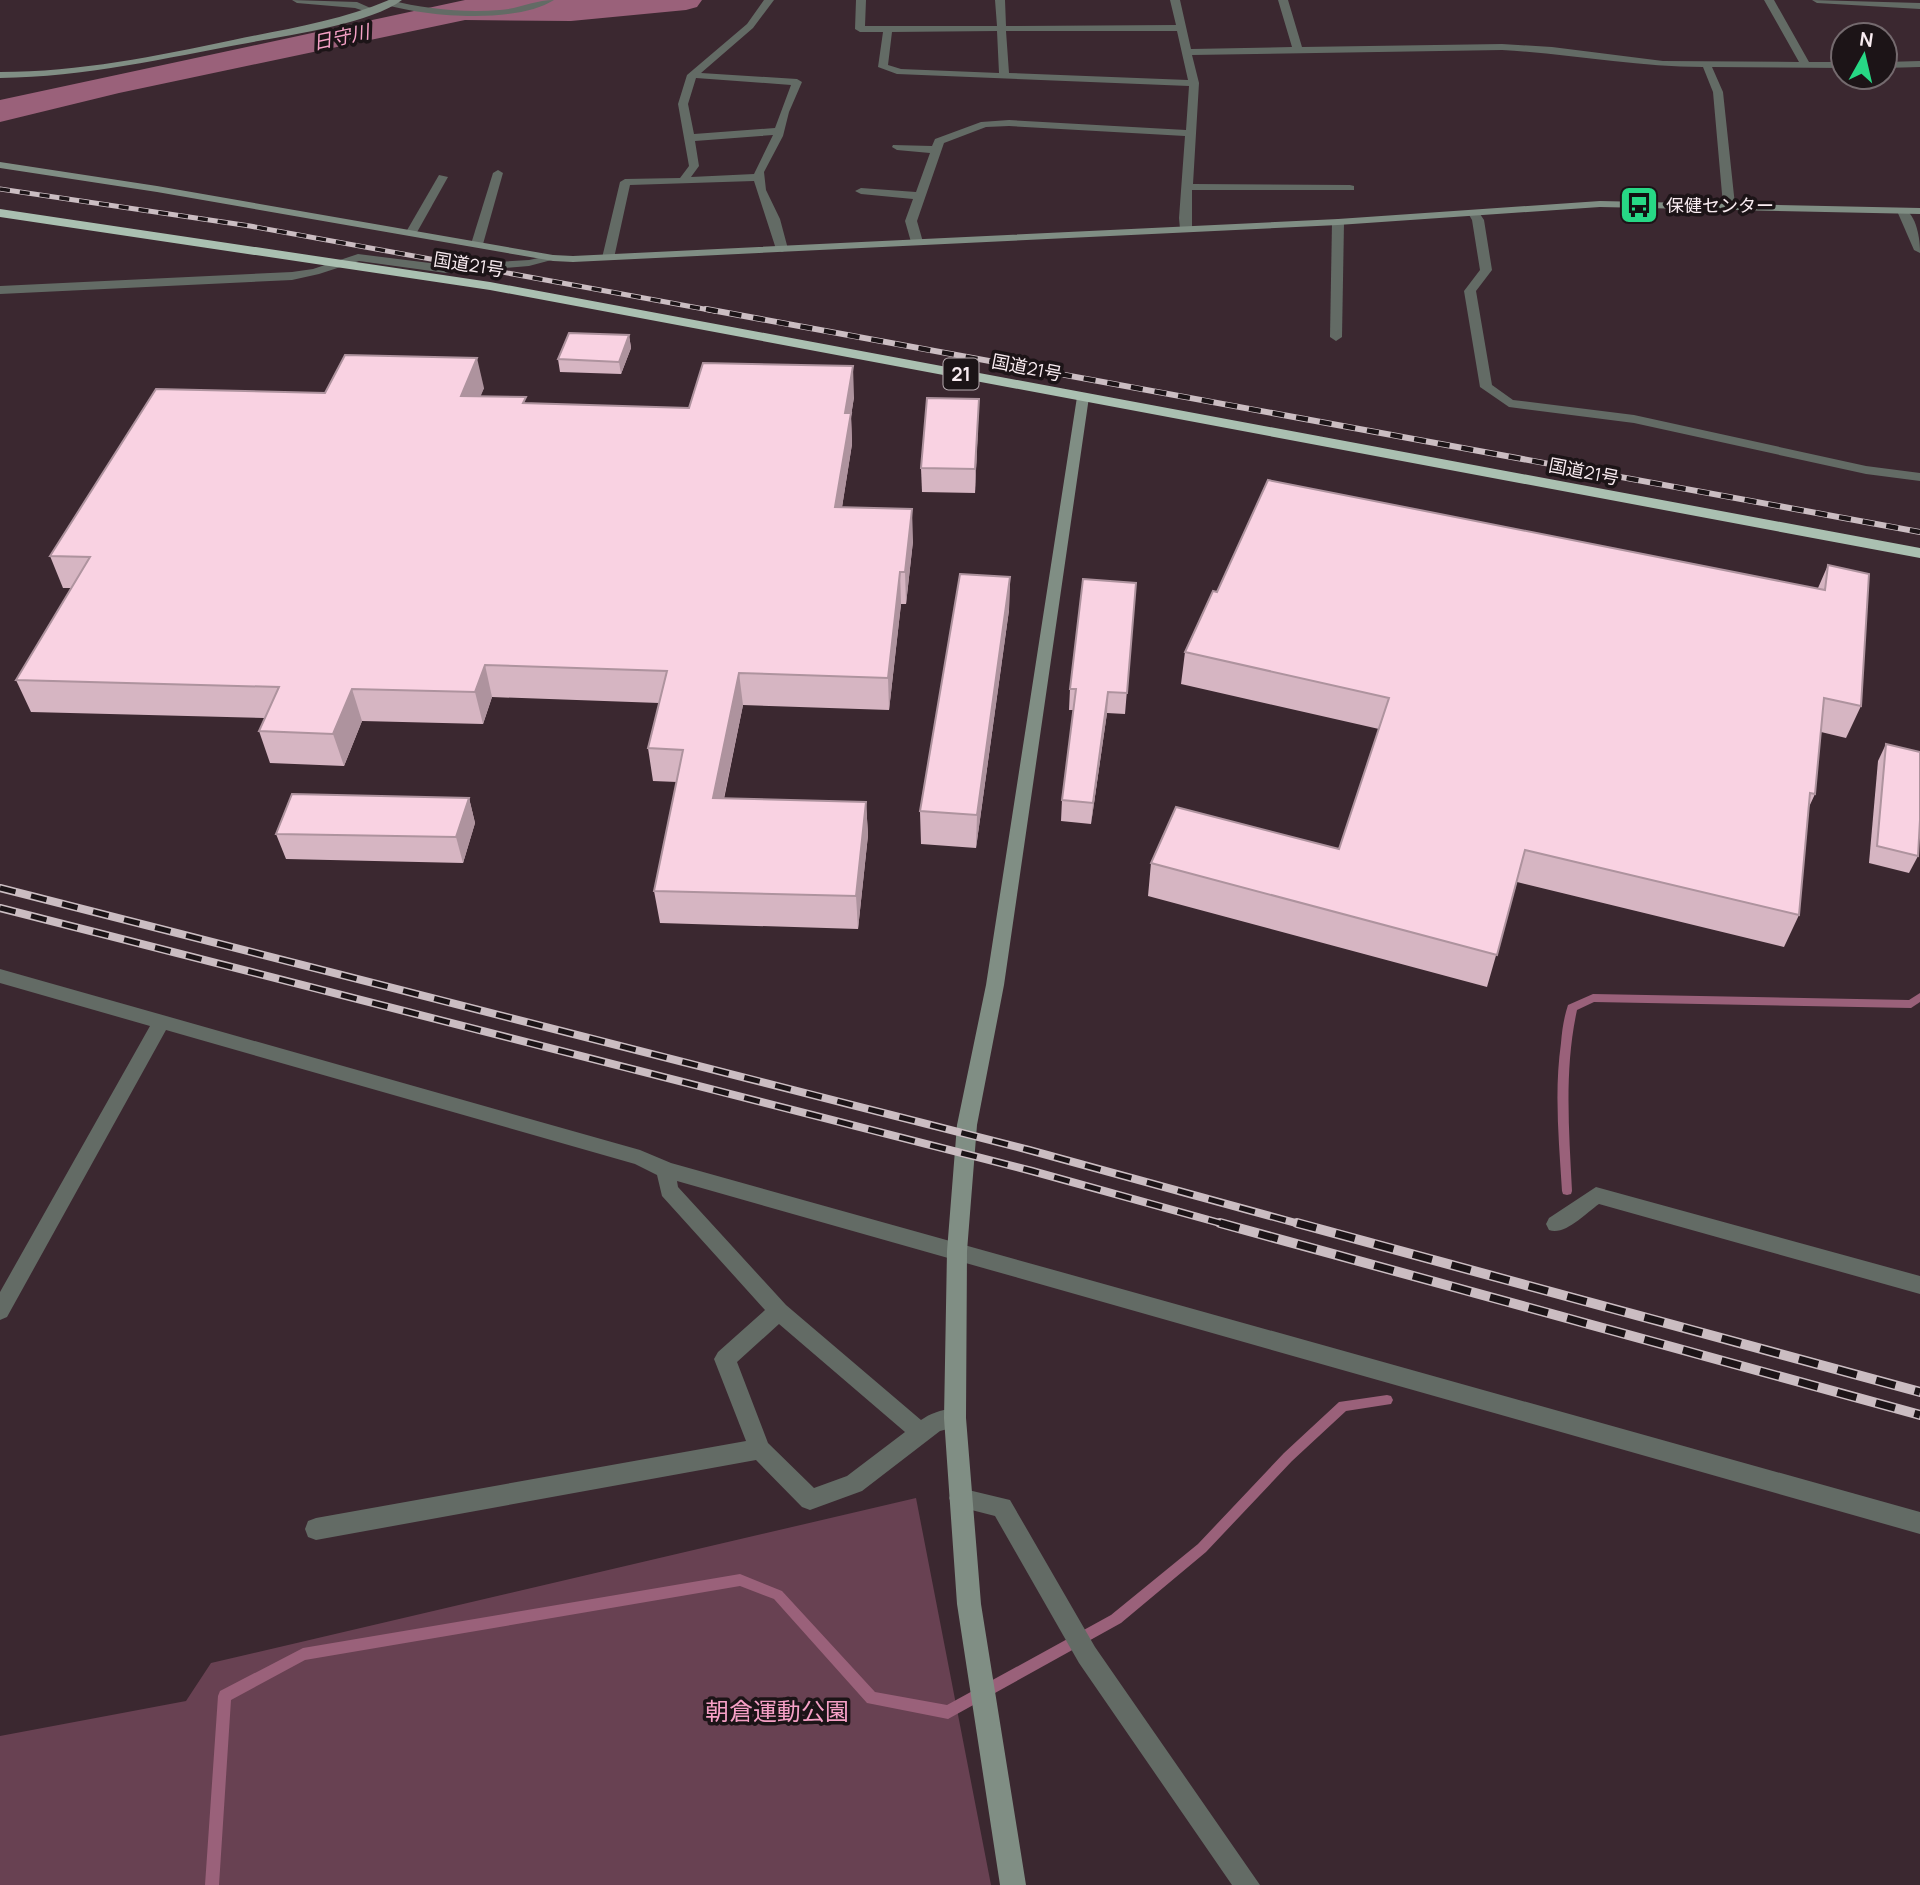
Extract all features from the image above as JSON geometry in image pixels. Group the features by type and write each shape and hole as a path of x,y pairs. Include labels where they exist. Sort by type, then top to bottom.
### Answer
{"highway":[{"name":"国道21号","path":"0,213 490,286 1920,553"}],"street":[{"path":"297,0 357,5 370,10"},
{"path":"0,75 59,74 101,69 274,35 393,2 415,10 500,13 549,0"},
{"path":"683,181 694,166 683,104 692,75 750,26 769,0"},
{"path":"861,0 860,29 1181,28"},
{"path":"1000,0 1004,76"},
{"path":"1175,0 1194,83 1186,229"},
{"path":"1283,0 1298,50"},
{"path":"1769,0 1807,66"},
{"path":"1817,0 1920,6"},
{"path":"888,29 883,66 901,72 1194,83"},
{"path":"1187,52 1502,47 1707,66 1829,65"},
{"path":"1899,65 1920,64"},
{"path":"1707,66 1718,92 1729,205"},
{"path":"692,75 797,82 779,131 759,172 782,249"},
{"path":"917,242 911,221 939,141 985,124 1009,123 1191,133"},
{"path":"689,138 779,131"},
{"path":"897,147 936,150"},
{"path":"0,165 553,258 608,258 1338,222 1600,205 1729,205 1920,211"},
{"path":"477,244 498,173"},
{"path":"411,232 443,177"},
{"path":"608,258 625,182 759,177"},
{"path":"1187,187 1350,188"},
{"path":"861,191 920,196"},
{"path":"1903,211 1920,250"},
{"path":"1474,213 1478,220 1486,270 1470,290 1486,387 1509,403 1634,419 1866,470 1920,477"},
{"path":"1336,337 1338,222"},
{"path":"0,290 260,278 315,272 358,257 460,269 529,263 553,258"},
{"path":"1013,1885 969,1604 955,1418 957,1251 968,1125 995,985 1083,397"},
{"path":"0,976 640,1158 666,1170 1920,1523"},
{"path":"0,1311 162,1021"},
{"path":"666,1170 669,1190 779,1311 919,1432"},
{"path":"1556,1224 1596,1195 1920,1285"},
{"path":"779,1311 725,1359 760,1449 810,1500 854,1484 919,1432 934,1423 955,1418"},
{"path":"316,1529 760,1449"},
{"path":"960,1498 1002,1507 1087,1655 1247,1885"}],"green space":[{"name":"朝倉運動公園","path":"916,1498 991,1885 0,1885 0,1736 186,1701 211,1663"}],"building":[{"path":"569,333 629,335 619,362 558,359"},
{"path":"345,355 477,358 461,396 526,397 523,403 689,408 703,363 853,366 845,413 851,413 835,507 912,509 905,572 900,572 888,678 739,673 713,798 866,802 856,896 654,891 683,750 648,748 667,671 485,665 475,692 352,689 333,734 259,731 279,687 16,680 90,557 50,556 156,389 325,393"},
{"path":"927,398 979,399 975,469 921,468"},
{"path":"1268,480 1825,590 1828,565 1869,574 1861,706 1824,698 1815,794 1810,793 1799,915 1525,850 1497,955 1151,863 1176,807 1339,849 1389,698 1185,652 1213,591 1217,592"},
{"path":"960,574 1010,577 977,815 920,811"},
{"path":"1083,579 1136,583 1127,693 1108,692 1093,803 1062,800 1076,689 1070,689"},
{"path":"1886,744 1920,752 1918,856 1877,846"},
{"path":"292,794 469,798 456,837 276,834"}],"waterway":[{"name":"日守川","path":"0,111 119,83 465,10 571,11 686,0"},
{"path":"1567,1191 1563,1076 1572,1008 1593,998 1911,1004 1920,997"},
{"path":"212,1885 225,1696 303,1654 740,1580 778,1595 872,1698 948,1712 1116,1619 1202,1548 1288,1457 1343,1406 1387,1400"}],"railway":[{"path":"0,189 250,226 715,311"},
{"path":"706,309 1920,532"},
{"path":"0,888 1029,1150 1303,1225"},
{"path":"0,908 1032,1171 1227,1225"},
{"path":"1220,1223 1920,1415"},
{"path":"1297,1223 1920,1392"}],"place":[{"name":"保健センター","path":"1639,205"}]}
